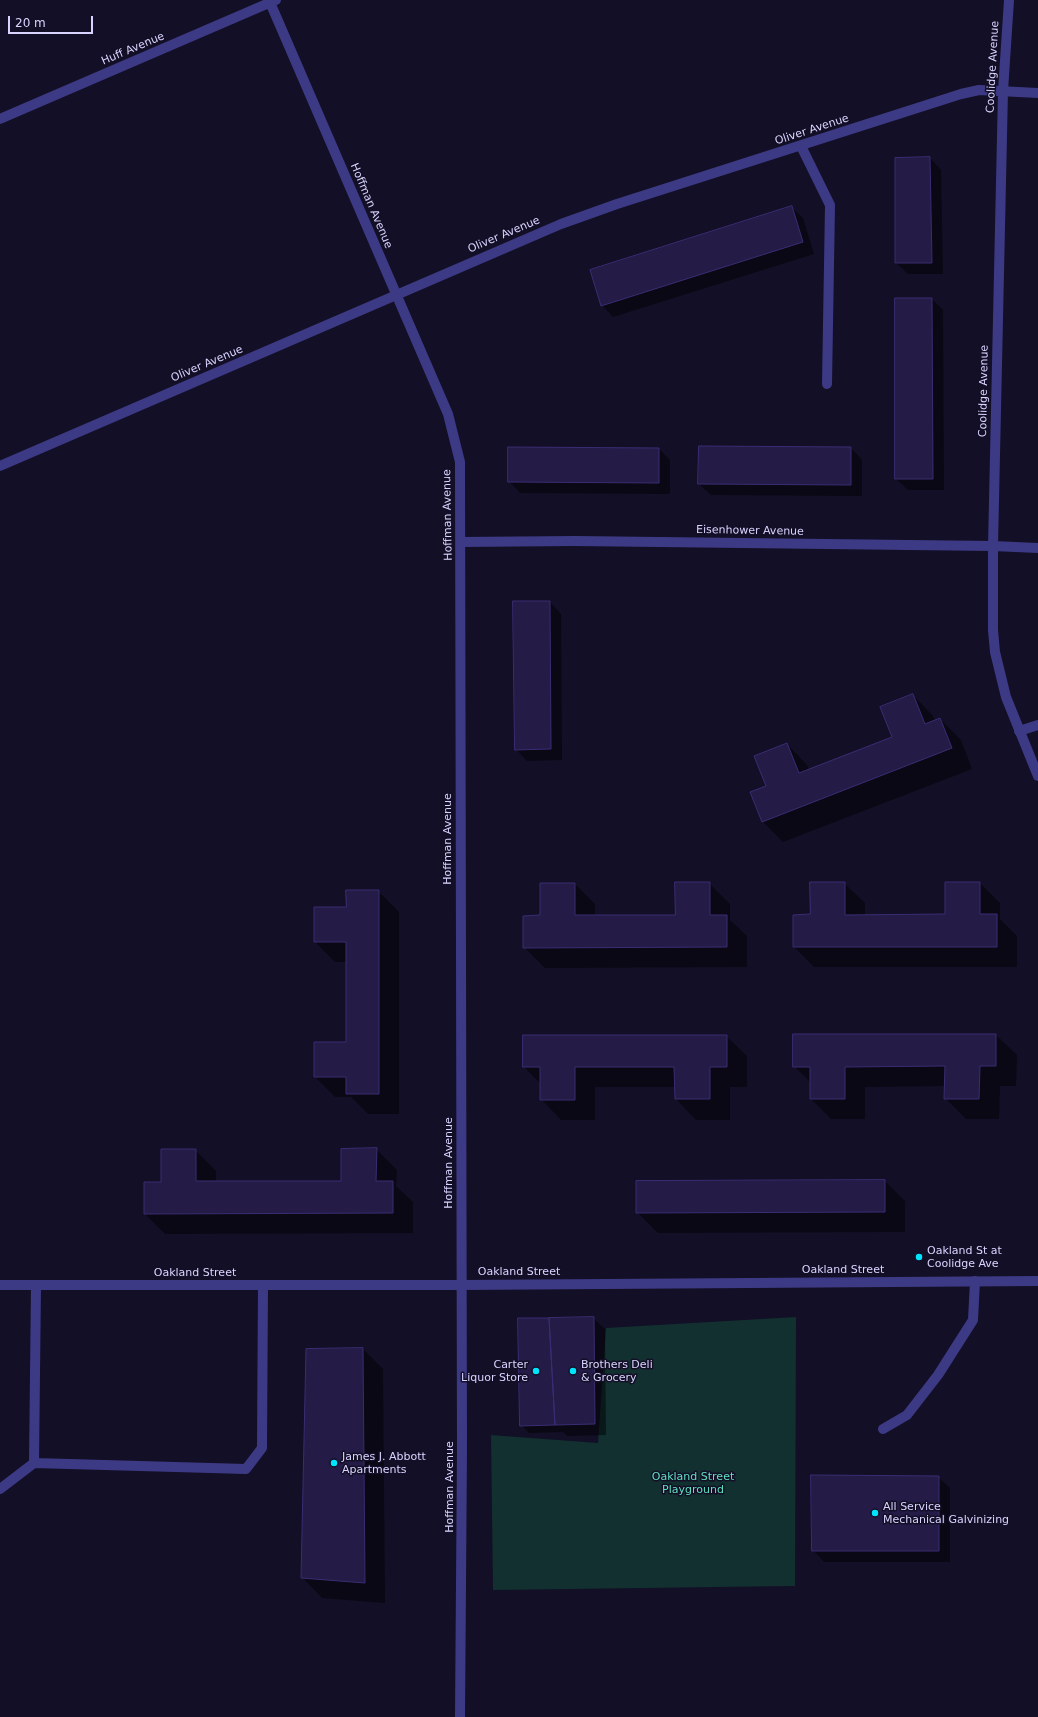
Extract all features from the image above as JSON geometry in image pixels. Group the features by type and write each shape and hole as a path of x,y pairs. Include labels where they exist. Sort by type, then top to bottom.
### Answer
{"street":[{"name":"Coolidge Avenue","path":"1009,0 1003,91 993,546 993,630 995,652 1006,697 1038,776"},
{"name":"Huff Avenue","path":"0,119 272,1"},
{"name":"Hoffman Avenue","path":"272,1 448,414 460,462 462,1495 460,1717"},
{"name":"Oliver Avenue","path":"0,466 561,224 617,204 961,94 979,90 1038,93"},
{"path":"801,146 830,205 827,384"},
{"name":"Eisenhower Avenue","path":"461,542 583,541 993,546 1038,548"},
{"path":"1019,731 1038,725"},
{"path":"882,1429 907,1414 938,1375 973,1320 975,1281"},
{"name":"Oakland Street","path":"0,1285 461,1285 1038,1281"},
{"path":"34,1462 36,1285"},
{"path":"0,1489 34,1462 246,1469 262,1448 263,1285"}],"green space":[{"name":"Oakland Street Playground","path":"796,1317 795,1586 493,1590 491,1435 598,1443 606,1328"}],"building":[{"path":"930,157 932,263 895,263 895,158"},
{"path":"792,206 803,242 601,306 590,270"},
{"path":"895,298 932,298 933,479 895,479"},
{"path":"699,446 851,447 851,485 698,484"},
{"path":"508,447 659,448 659,483 508,482"},
{"path":"513,601 550,601 551,749 515,750"},
{"path":"913,694 925,724 940,718 952,748 762,822 750,792 766,786 754,756 787,743 799,773 892,737 880,707"},
{"path":"675,882 710,882 710,915 727,915 727,947 523,948 523,916 540,915 540,883 575,883 575,915 675,915"},
{"path":"810,882 845,882 845,915 945,914 945,882 980,882 980,914 997,914 997,947 793,947 793,915 810,914"},
{"path":"346,890 379,890 379,1094 346,1094 346,1077 314,1077 314,1042 346,1042 346,942 314,942 314,907 346,907"},
{"path":"793,1034 996,1034 996,1066 980,1066 979,1099 944,1099 945,1066 845,1067 845,1099 810,1099 810,1067 793,1067"},
{"path":"523,1035 727,1035 727,1067 710,1067 710,1099 675,1099 674,1067 575,1067 575,1100 540,1100 540,1067 523,1067"},
{"path":"377,1148 376,1181 393,1181 393,1213 144,1214 144,1182 161,1182 161,1149 196,1149 196,1181 341,1181 341,1149"},
{"path":"885,1180 885,1212 636,1213 636,1181"},
{"name":"Brothers Deli & Grocery","path":"594,1317 595,1424 555,1425 549,1318"},
{"name":"Carter Liquor Store","path":"518,1318 549,1318 555,1425 520,1426"},
{"name":"James J. Abbott Apartments","path":"363,1348 365,1583 301,1578 306,1349"},
{"name":"All Service Mechanical Galvinizing","path":"811,1475 939,1476 939,1551 812,1551"}],"place":[{"name":"Oakland St at Coolidge Ave","path":"919,1257"},
{"name":"Carter Liquor Store","path":"536,1371"},
{"name":"Brothers Deli & Grocery","path":"573,1371"},
{"name":"James J. Abbott Apartments","path":"334,1463"},
{"name":"All Service Mechanical Galvinizing","path":"875,1513"}]}
